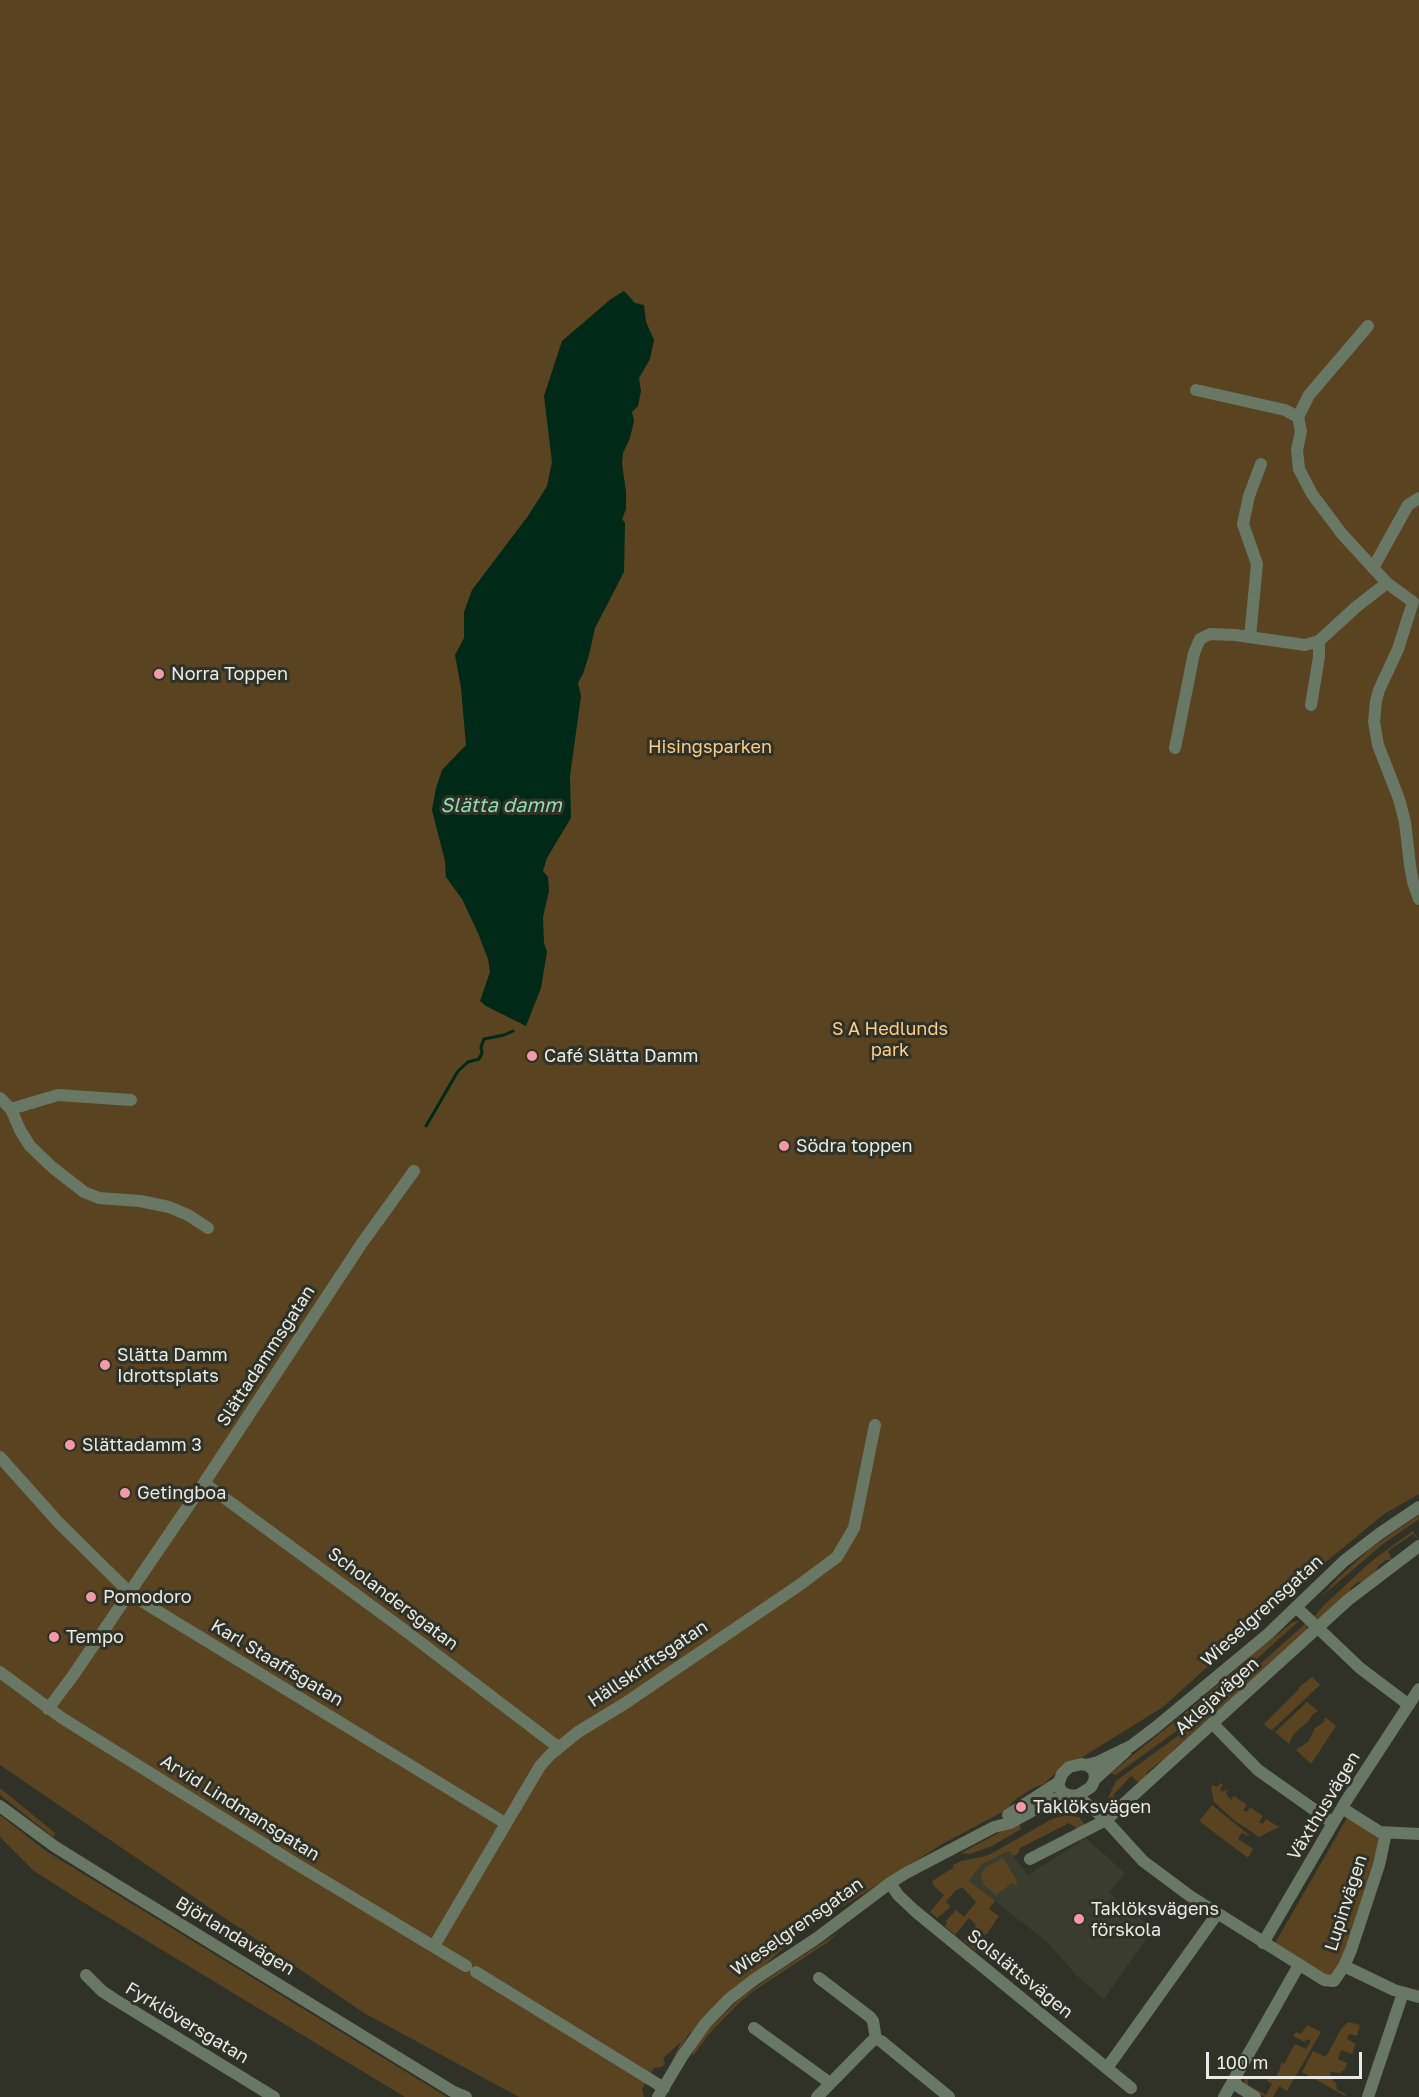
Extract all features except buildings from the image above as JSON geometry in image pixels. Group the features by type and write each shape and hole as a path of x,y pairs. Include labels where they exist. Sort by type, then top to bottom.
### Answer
{"street":[{"path":"1368,326 1344,357 1309,395 1298,417 1301,431 1297,455 1301,474 1321,508 1342,534 1387,583 1416,602 1379,690 1374,722 1378,746 1399,799 1405,822 1413,882 1419,898"},
{"path":"1196,390 1285,410 1298,417"},
{"path":"1250,637 1257,564 1243,524 1249,496 1261,464"},
{"path":"1373,568 1408,505 1419,498"},
{"path":"1175,748 1197,643 1204,636 1210,634 1250,637 1305,645 1319,641 1356,607 1387,583"},
{"path":"1311,705 1319,657 1319,641"},
{"path":"11,1108 58,1095 132,1100"},
{"path":"0,1098 11,1108 30,1146 84,1192 99,1198 140,1201 170,1207 208,1228"},
{"name":"Slättadammsgatan","path":"48,1709 204,1483 362,1243 414,1171"},
{"name":"Hällskriftsgatan","path":"434,1946 540,1766 558,1747 798,1586 837,1557 854,1528 875,1425"},
{"name":"Karl Staaffsgatan","path":"0,1457 58,1522 129,1592 505,1823"},
{"name":"Scholandersgatan","path":"204,1483 403,1629 558,1747"},
{"name":"Wieselgrensgatan","path":"661,2092 699,2032 729,1999 769,1969 835,1926 890,1883 921,1864 1052,1800 1073,1796 1093,1783 1131,1746 1252,1647 1344,1561 1419,1507"},
{"name":"Aklejavägen","path":"1030,1859 1104,1818 1214,1724 1351,1598 1419,1546"},
{"path":"1296,1607 1360,1668 1408,1705"},
{"name":"Arvid Lindmansgatan","path":"0,1672 48,1709 301,1867 471,1969 661,2092"},
{"name":"Växthusvägen","path":"1263,1943 1342,1808 1419,1689"},
{"path":"1214,1724 1258,1770 1334,1822"},
{"name":"Wieselgrensgatan","path":"994,1827 1005,1817 1059,1782 1062,1774 1069,1767 1098,1762 1131,1746"},
{"path":"1086,1765 1094,1771 1092,1796 1104,1818"},
{"path":"1059,1782 1060,1789 1104,1818 1143,1860 1190,1896 1299,1965 1224,2097"},
{"name":"Björlandavägen","path":"0,1806 54,1846 460,2095"},
{"path":"1342,1808 1380,1832 1419,1834"},
{"name":"Lupinvägen","path":"1299,1965 1324,1980 1334,1981 1344,1966 1379,1867 1386,1833"},
{"name":"Solslättsvägen","path":"890,1883 898,1895 915,1911 1131,2088"},
{"path":"1107,2068 1217,1914"},
{"path":"1344,1966 1403,1993 1419,1997"},
{"name":"Fyrklöversgatan","path":"86,1975 114,2000 274,2097"},
{"path":"819,1978 868,2015 873,2021 876,2039"},
{"path":"1368,2097 1403,1993"},
{"path":"754,2028 831,2083"},
{"path":"817,2097 876,2039"},
{"path":"876,2039 949,2097"},
{"path":"1234,2081 1255,2097"}],"shaded area":[{"name":"Taklöksvägens förskola","path":"1086,1838 1125,1873 1109,1893 1153,1929 1104,1999 1077,1976 1047,1942 969,1881 982,1864 1009,1851 1028,1875"}],"green space":[{"name":"S A Hedlunds park","path":"0,0 1419,0 1419,1494 1384,1514 1298,1585 1163,1707 1052,1776 1044,1784 1013,1801 1008,1809 944,1843 800,1933 688,2035 670,2065 681,2042 663,2058 665,2064 654,2068 642,2089 644,2097 519,2097 364,2013 0,1765"},
{"path":"1419,1515 1419,1519 1383,1544 1321,1597 1371,1548"},
{"path":"1413,1531 1419,1541 1413,1534 1388,1551 1392,1560 1386,1560 1378,1566 1376,1572 1363,1582 1358,1582 1351,1588 1349,1594 1320,1619 1314,1617 1374,1559"},
{"path":"1299,1621 1175,1732 1117,1774 1111,1773 1253,1654 1293,1622"},
{"path":"1306,1623 1307,1630 1286,1652 1281,1653 1170,1753 1170,1758 1161,1761 1147,1772 1146,1778 1139,1783 1131,1776 1113,1795 1119,1803 1116,1806 1108,1798 1116,1781 1190,1727"},
{"path":"1312,1677 1320,1685 1272,1730 1268,1728 1264,1724 1299,1687"},
{"path":"1307,1702 1318,1711 1299,1729 1289,1744 1275,1732"},
{"path":"1325,1717 1336,1726 1311,1764 1296,1750 1308,1742 1315,1728 1324,1722"},
{"path":"1223,1784 1220,1789 1222,1792 1228,1789 1226,1793 1231,1800 1234,1796 1247,1805 1243,1810 1247,1812 1250,1807 1263,1816 1259,1822 1263,1824 1266,1819 1279,1827 1259,1837 1234,1820 1214,1802 1211,1787 1213,1785 1217,1787"},
{"path":"0,1788 55,1833 53,1837 0,1795"},
{"path":"1212,1805 1249,1835 1242,1833 1238,1839 1253,1849 1248,1858 1199,1821"},
{"path":"0,1815 46,1851 447,2097 405,2097 86,1904 34,1871 0,1837"},
{"path":"1066,1815 1079,1817 1085,1825 1078,1829 1069,1823 1020,1848 1018,1854 1013,1856 1009,1851 982,1864 969,1881 995,1901 989,1909 999,1916 986,1935 981,1932 975,1940 981,1945 976,1951 964,1941 976,1925 969,1918 955,1935 945,1926 946,1921 956,1910 964,1917 976,1902 962,1887 955,1891 946,1902 950,1906 937,1918 930,1912 944,1895 932,1881 953,1868 953,1865 991,1854 1052,1819"},
{"path":"1347,1818 1379,1837 1380,1844 1368,1892 1335,1974 1329,1976 1274,1945"},
{"path":"1019,1822 1021,1829 992,1846 970,1854 961,1853"},
{"path":"1003,1858 1017,1881 1016,1886 1012,1883 996,1895 983,1884 981,1873 986,1867"},
{"path":"839,1932 828,1942 752,1992 708,2035 693,2056 693,2051 708,2030 738,2000"},
{"path":"1348,2022 1360,2025 1357,2036 1349,2034 1347,2039 1356,2044 1352,2054 1341,2050 1338,2059 1347,2063 1344,2071 1331,2072 1330,2075 1334,2077 1333,2081 1336,2083 1337,2090 1346,2094 1345,2096 1302,2072 1313,2051 1326,2057 1341,2029"},
{"path":"1307,2025 1321,2032 1287,2091 1279,2086 1273,2097 1265,2097 1243,2084 1247,2077 1248,2085 1266,2095 1272,2084 1267,2081 1269,2077 1274,2080 1281,2063 1284,2064 1295,2044 1306,2049 1311,2041 1306,2039 1304,2042 1293,2036 1296,2032 1301,2034"}],"water":[{"name":"Slätta damm","path":"624,291 635,303 644,305 646,322 654,340 650,359 639,378 641,391 638,406 632,412 634,421 623,453 626,492 626,509 622,519 625,523 624,572 595,628 589,655 578,683 581,696 570,776 571,818 547,858 543,871 548,877 549,891 543,917 544,943 547,952 541,988 526,1026 480,1001 490,972 488,959 462,899 446,877 445,861 432,810 442,770 466,745 461,688 455,655 464,638 464,612 472,590 528,516 547,486 552,462 544,396 562,341 611,299"}],"waterway":[{"path":"426,1126 458,1071 468,1062 479,1059 484,1039 513,1031"}],"place":[{"name":"Norra Toppen","path":"159,674"},
{"name":"Café Slätta Damm","path":"532,1056"},
{"name":"Södra toppen","path":"784,1146"},
{"name":"Slätta Damm Idrottsplats","path":"105,1365"},
{"name":"Slättadamm 3","path":"70,1445"},
{"name":"Getingboa","path":"125,1493"},
{"name":"Pomodoro","path":"91,1597"},
{"name":"Tempo","path":"54,1637"},
{"name":"Taklöksvägen","path":"1021,1807"},
{"name":"Taklöksvägens förskola","path":"1079,1919"}],"park label":[{"name":"Hisingsparken","path":"710,747"}]}
